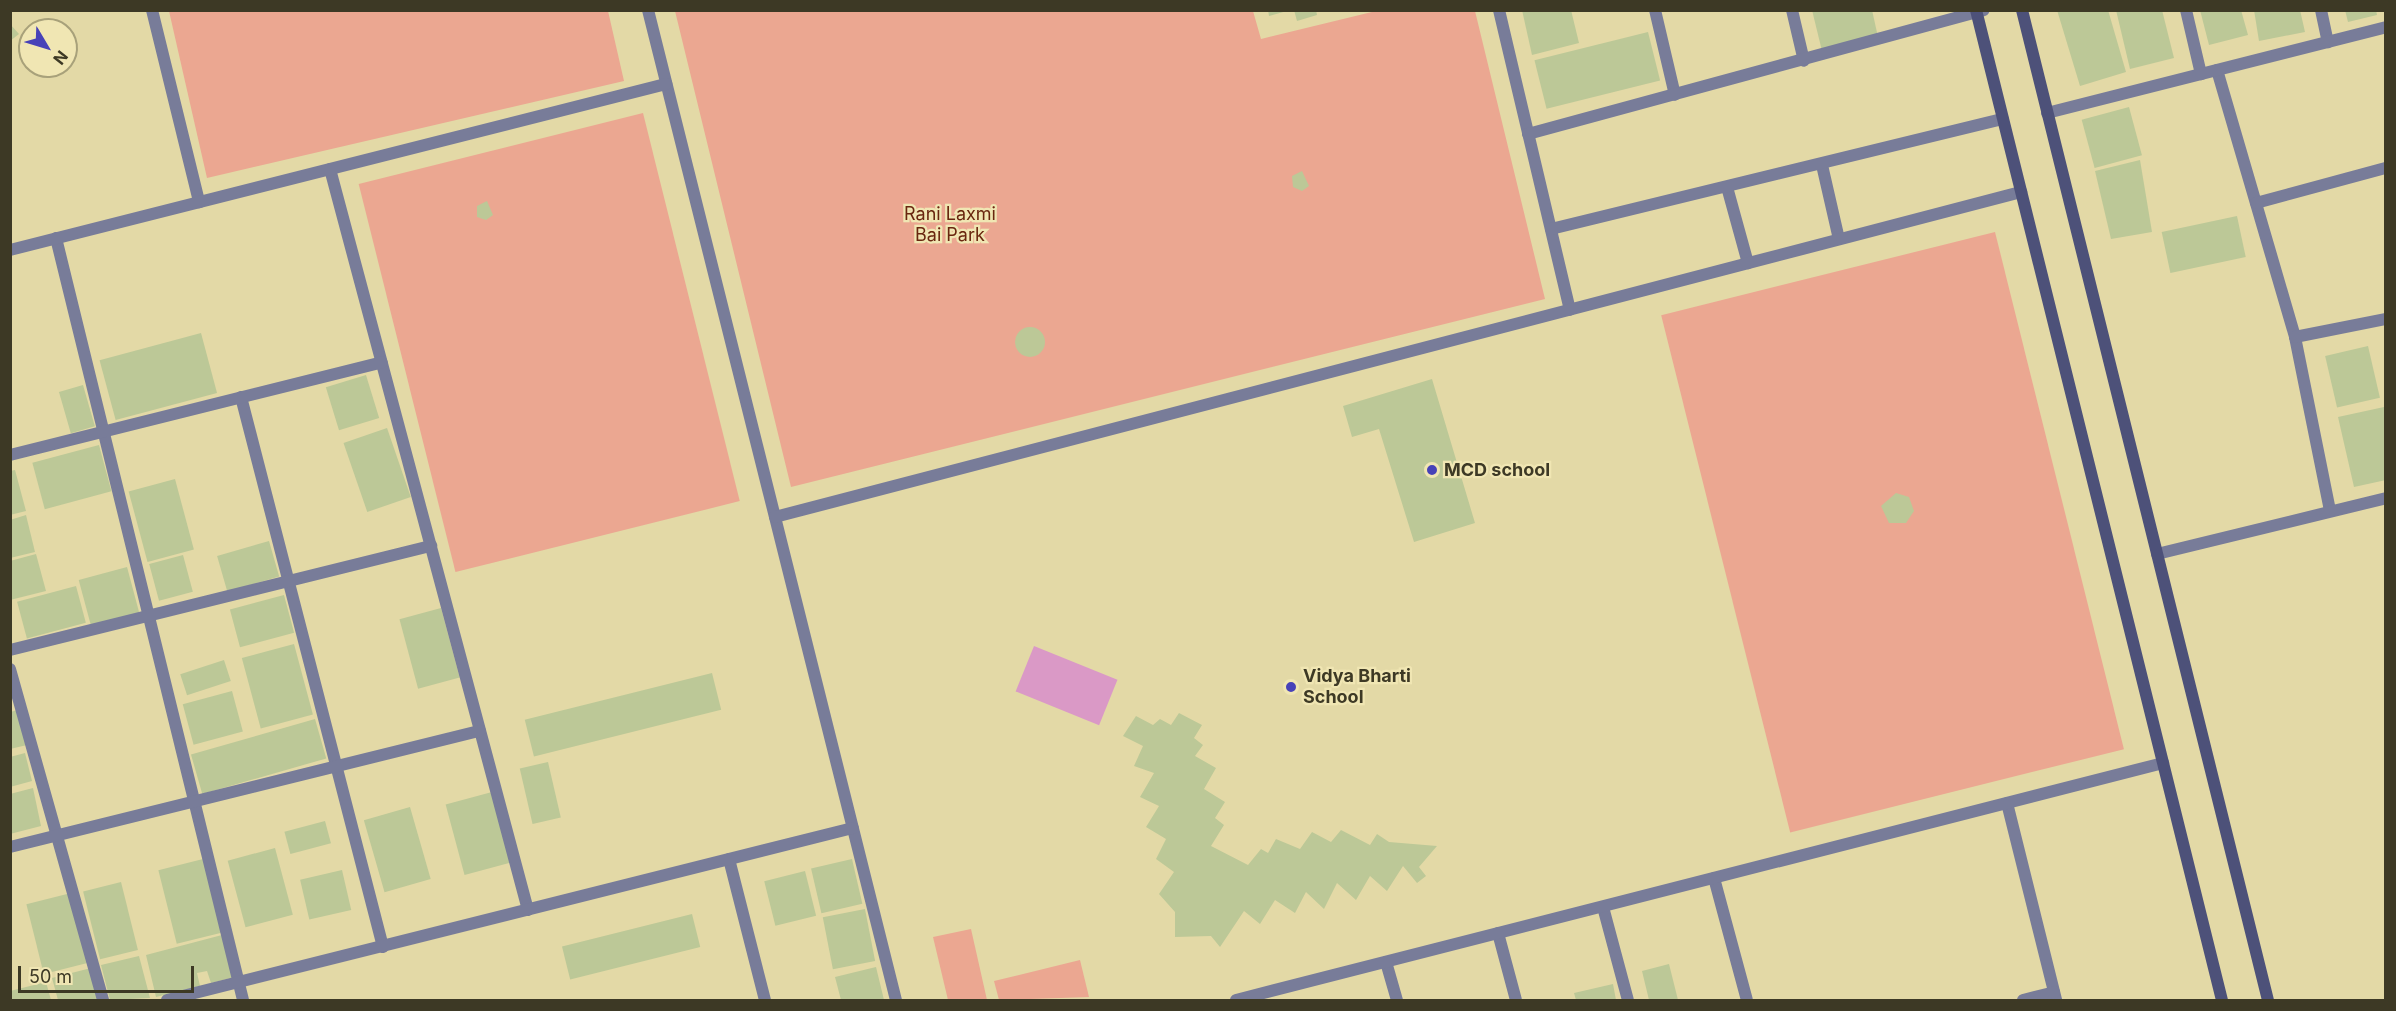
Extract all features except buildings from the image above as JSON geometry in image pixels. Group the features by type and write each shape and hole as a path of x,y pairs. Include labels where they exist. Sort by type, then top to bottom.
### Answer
{"street":[{"path":"152,10 199,202"},
{"path":"648,10 896,1000"},
{"path":"1499,10 1570,310"},
{"path":"1654,10 1675,95"},
{"path":"1792,10 1804,61"},
{"path":"2022,10 2268,1000"},
{"path":"2187,10 2201,74"},
{"path":"2321,10 2328,42"},
{"path":"1528,134 1979,12 2003,119 2222,1000"},
{"path":"2047,113 2385,27"},
{"path":"2217,70 2295,337 2330,511"},
{"path":"10,250 666,84"},
{"path":"1551,229 1822,165 2003,119"},
{"path":"1822,165 1839,239"},
{"path":"2256,203 2385,168"},
{"path":"330,169 528,910"},
{"path":"1727,187 1748,263"},
{"path":"775,518 2021,192"},
{"path":"56,238 243,1000"},
{"path":"2295,337 2385,319"},
{"path":"10,455 382,362"},
{"path":"241,398 383,947"},
{"path":"2157,554 2385,498"},
{"path":"10,650 431,546"},
{"path":"10,669 59,835 103,1000"},
{"path":"10,846 480,731"},
{"path":"1236,1000 1271,996 1386,962 2163,763"},
{"path":"2007,803 2055,996 2023,1000"},
{"path":"167,1000 853,828"},
{"path":"729,859 765,1000"},
{"path":"1714,878 1747,1000"},
{"path":"1603,907 1628,1000"},
{"path":"1498,933 1516,1000"},
{"path":"1386,962 1397,1000"}],"green space":[{"path":"169,11 608,11 624,81 207,178"},
{"name":"Rani Laxmi Bai Park","path":"675,11 1253,11 1261,39 1376,11 1475,11 1545,299 791,487"},
{"path":"643,113 740,501 455,572 359,184"},
{"path":"1995,232 2124,749 1790,832 1661,315"},
{"path":"971,929 987,1000 948,1000 933,937"},
{"path":"1080,960 1089,997 999,1000 994,981"}],"shaded area":[{"path":"1034,646 1117,680 1099,725 1016,691"}],"place":[{"name":"MCD school","path":"1432,470"},
{"name":"Vidya Bharti School","path":"1291,687"}]}
